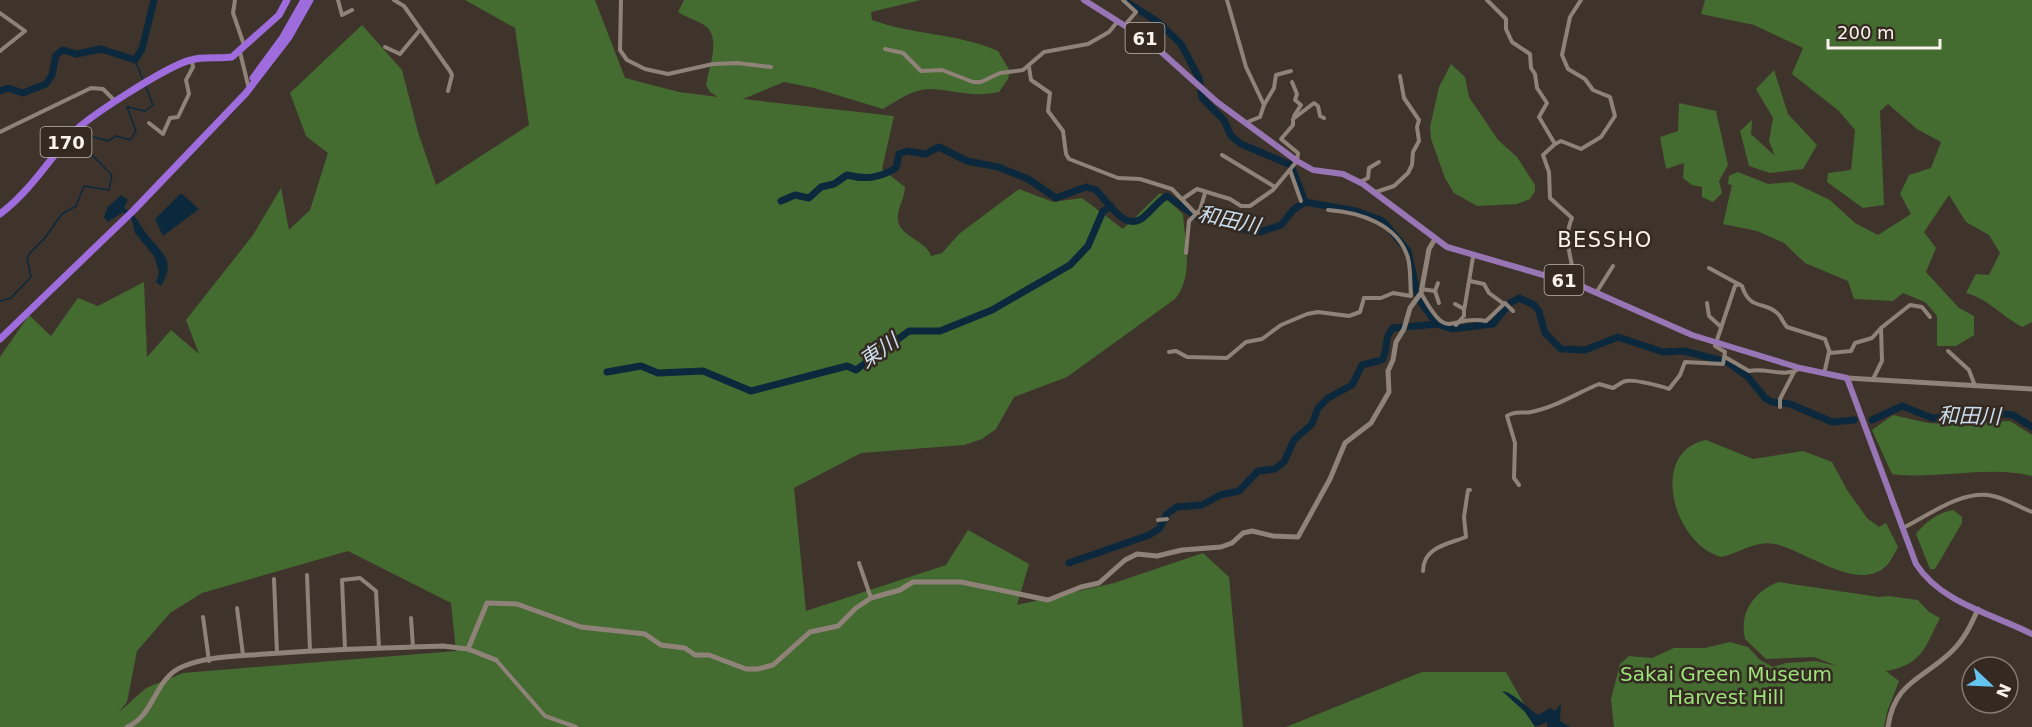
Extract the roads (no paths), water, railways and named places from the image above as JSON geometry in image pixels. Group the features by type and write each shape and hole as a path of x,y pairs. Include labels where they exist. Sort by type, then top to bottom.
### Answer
{"highway":[{"name":"170","path":"1,213 43,172 71,135 95,114 191,59 232,57 279,15 288,0"},
{"path":"218,123 283,37 304,0"},
{"path":"0,339 126,219 218,123 275,57 310,0"}],"main road":[{"name":"61","path":"1084,0 1149,41 1244,123 1297,161 1313,170 1332,172 1360,182 1447,248 1565,280 1675,329 1797,370 1847,378"},
{"path":"1847,378 1923,575 1946,593 2032,634"}],"street":[{"path":"235,0 233,13 248,85"},
{"path":"338,0 342,15 352,10"},
{"path":"394,0 404,6 450,71 452,75 448,91"},
{"path":"621,0 620,50 627,60 645,69 668,74 712,64 737,63 771,67"},
{"path":"1123,0 1136,12 1125,25"},
{"path":"1227,0 1246,67 1264,105"},
{"path":"1487,0 1506,19 1506,29 1512,42 1530,54 1531,70 1535,74 1537,88 1547,103 1540,113 1540,120 1547,127 1555,144"},
{"path":"1565,280 1572,266 1568,255 1567,234 1572,216 1550,198 1549,172 1543,157 1561,141 1581,149 1601,137 1615,116 1610,97 1593,90 1585,79 1568,69 1562,56 1570,17 1581,0"},
{"path":"0,13 25,31 0,51"},
{"path":"885,49 903,53 921,71 942,70 973,82 1029,67 1044,52 1088,44 1099,39 1118,20"},
{"path":"385,47 400,54 420,30"},
{"path":"149,123 163,134 170,118 178,117 189,94 186,80 193,67 191,59"},
{"path":"1029,67 1031,80 1050,93 1048,111 1064,131 1066,154 1069,159 1118,178 1140,179 1172,189 1184,198 1196,213 1214,216"},
{"path":"1244,123 1256,121 1274,88 1276,75 1291,71"},
{"path":"1376,192 1394,186 1408,173 1413,160 1413,152 1419,141 1419,120 1404,98 1400,76"},
{"path":"1184,198 1197,189 1245,206 1255,203 1275,187 1297,161 1298,153 1281,139 1293,125 1293,119 1301,105 1295,100 1297,94 1292,82"},
{"path":"0,132 94,87 103,89 115,102"},
{"path":"1293,119 1314,103 1318,106 1320,116 1324,118"},
{"path":"1222,155 1275,187"},
{"path":"1360,182 1368,178 1369,168 1379,162"},
{"path":"1290,170 1301,201"},
{"path":"1186,253 1189,221 1196,213 1205,193"},
{"path":"1328,210 1346,212 1387,227 1408,257 1411,296 1414,302"},
{"path":"468,649 481,612 487,603 499,601 517,604 581,627 645,634 661,645 685,648 695,655 709,656 746,669 758,669 773,665 810,632 838,626 856,608 871,598 900,590 913,582 961,582 1048,600 1103,581 1125,560 1137,554 1157,556 1182,550 1221,547 1232,543 1247,531 1278,537 1298,537 1330,479 1345,443 1371,423 1389,392 1388,371 1394,360 1395,342 1404,329 1414,302 1420,293 1429,249 1435,239"},
{"path":"1456,325 1464,316 1473,256"},
{"path":"1596,293 1612,267"},
{"path":"1709,268 1739,284 1746,298 1778,314 1787,327 1825,339 1829,352 1824,375"},
{"path":"1470,281 1484,284 1489,293 1514,311"},
{"path":"1438,283 1435,291 1439,303"},
{"path":"1520,485 1513,471 1514,435 1506,419 1511,413 1528,413 1599,384 1613,388 1624,381 1632,381 1658,384 1669,389 1680,375 1682,363 1723,364 1724,350 1715,346 1728,304 1739,284"},
{"path":"1420,293 1435,291"},
{"path":"1169,352 1176,351 1187,357 1227,358 1246,342 1262,339 1281,325 1307,314 1318,312 1349,316 1360,312 1364,298 1381,298 1393,293 1411,296"},
{"path":"1420,293 1442,322 1456,325 1471,319 1486,321 1504,305"},
{"path":"1707,303 1709,316 1720,327"},
{"path":"1455,304 1464,309"},
{"path":"1829,352 1851,351 1855,343 1872,338 1910,305 1922,307 1930,317"},
{"path":"1873,379 1882,361 1881,328"},
{"path":"1948,351 1970,370 1975,386"},
{"path":"1725,357 1749,371 1761,368 1784,373 1797,370"},
{"path":"1780,407 1780,399 1797,370"},
{"path":"1847,378 2032,389"},
{"path":"1424,571 1426,556 1431,550 1466,537 1464,517 1468,490 1470,490"},
{"path":"1903,528 1962,499 1977,495 2000,498 2032,512"},
{"path":"1158,520 1167,519"},
{"path":"859,563 871,598"},
{"path":"308,575 310,651"},
{"path":"345,649 342,580 360,578 376,591 379,648"},
{"path":"274,579 277,653"},
{"path":"237,609 243,655"},
{"path":"1888,727 1892,707 1900,693 1911,681 1958,645 1978,609"},
{"path":"203,617 209,661"},
{"path":"411,618 413,647"},
{"path":"127,727 142,717 157,688 172,672 183,666 243,655 443,646 468,649 496,660 511,680 545,716 576,727"}],"water":[{"path":"181,193 199,209 163,236 155,219"},
{"path":"121,195 128,200 124,208 134,216 165,257 168,269 161,286 156,282 159,272 154,256 135,233 132,220 123,212 108,222 104,217 108,207"},
{"path":"1502,691 1515,697 1538,715 1550,708 1555,711 1561,704 1560,721 1570,727 1547,727 1547,722 1535,727 1525,712"}],"waterway":[{"path":"0,91 8,88 23,93 46,84 52,75 56,55 63,50 76,54 101,49 135,60 142,49 154,0"},
{"path":"1128,3 1158,22 1181,44 1199,78 1202,98 1224,120 1231,136 1241,144 1291,165 1305,202"},
{"path":"135,60 143,80"},
{"path":"0,301 11,298 31,277 27,258 62,214 76,206 84,186 109,190 112,175 91,154 88,141 94,137 108,141 116,136 130,140 136,131 127,107 145,111 153,105 145,85"},
{"name":"和田川","path":"781,201 795,195 809,198 821,187 834,184 847,175 866,178 884,174 896,168 899,154 907,151 925,154 939,147 967,161 998,167 1028,179 1056,198 1086,187 1096,190 1119,215 1132,222 1146,215 1167,196 1197,217 1227,221 1246,230 1260,232 1281,225 1293,210 1305,202 1356,211 1383,221 1408,251 1419,300 1437,324 1452,329 1493,324 1510,303 1519,298 1534,305 1539,311 1545,333 1561,349 1585,350 1618,337 1663,352 1684,351 1727,362 1748,377 1765,398 1772,402 1790,404 1832,422 1854,420"},
{"name":"東川","path":"607,372 641,366 658,373 703,371 751,391 847,366 856,370 909,331 940,331 992,310 1070,265 1088,246 1103,211 1111,206"},
{"path":"1069,563 1149,535 1159,529 1167,514 1177,507 1202,505 1220,495 1239,491 1258,471 1275,469 1284,462 1294,440 1312,424 1318,408 1328,398 1352,385 1362,365 1382,360 1388,336 1393,328 1437,324"},
{"name":"和田川","path":"1872,420 1902,406 1932,418 2013,415 2032,427"}],"district":[{"name":"BESSHO","path":"1605,240"}],"park label":[{"name":"Sakai Green Museum Harvest Hill","path":"1726,686"}]}
